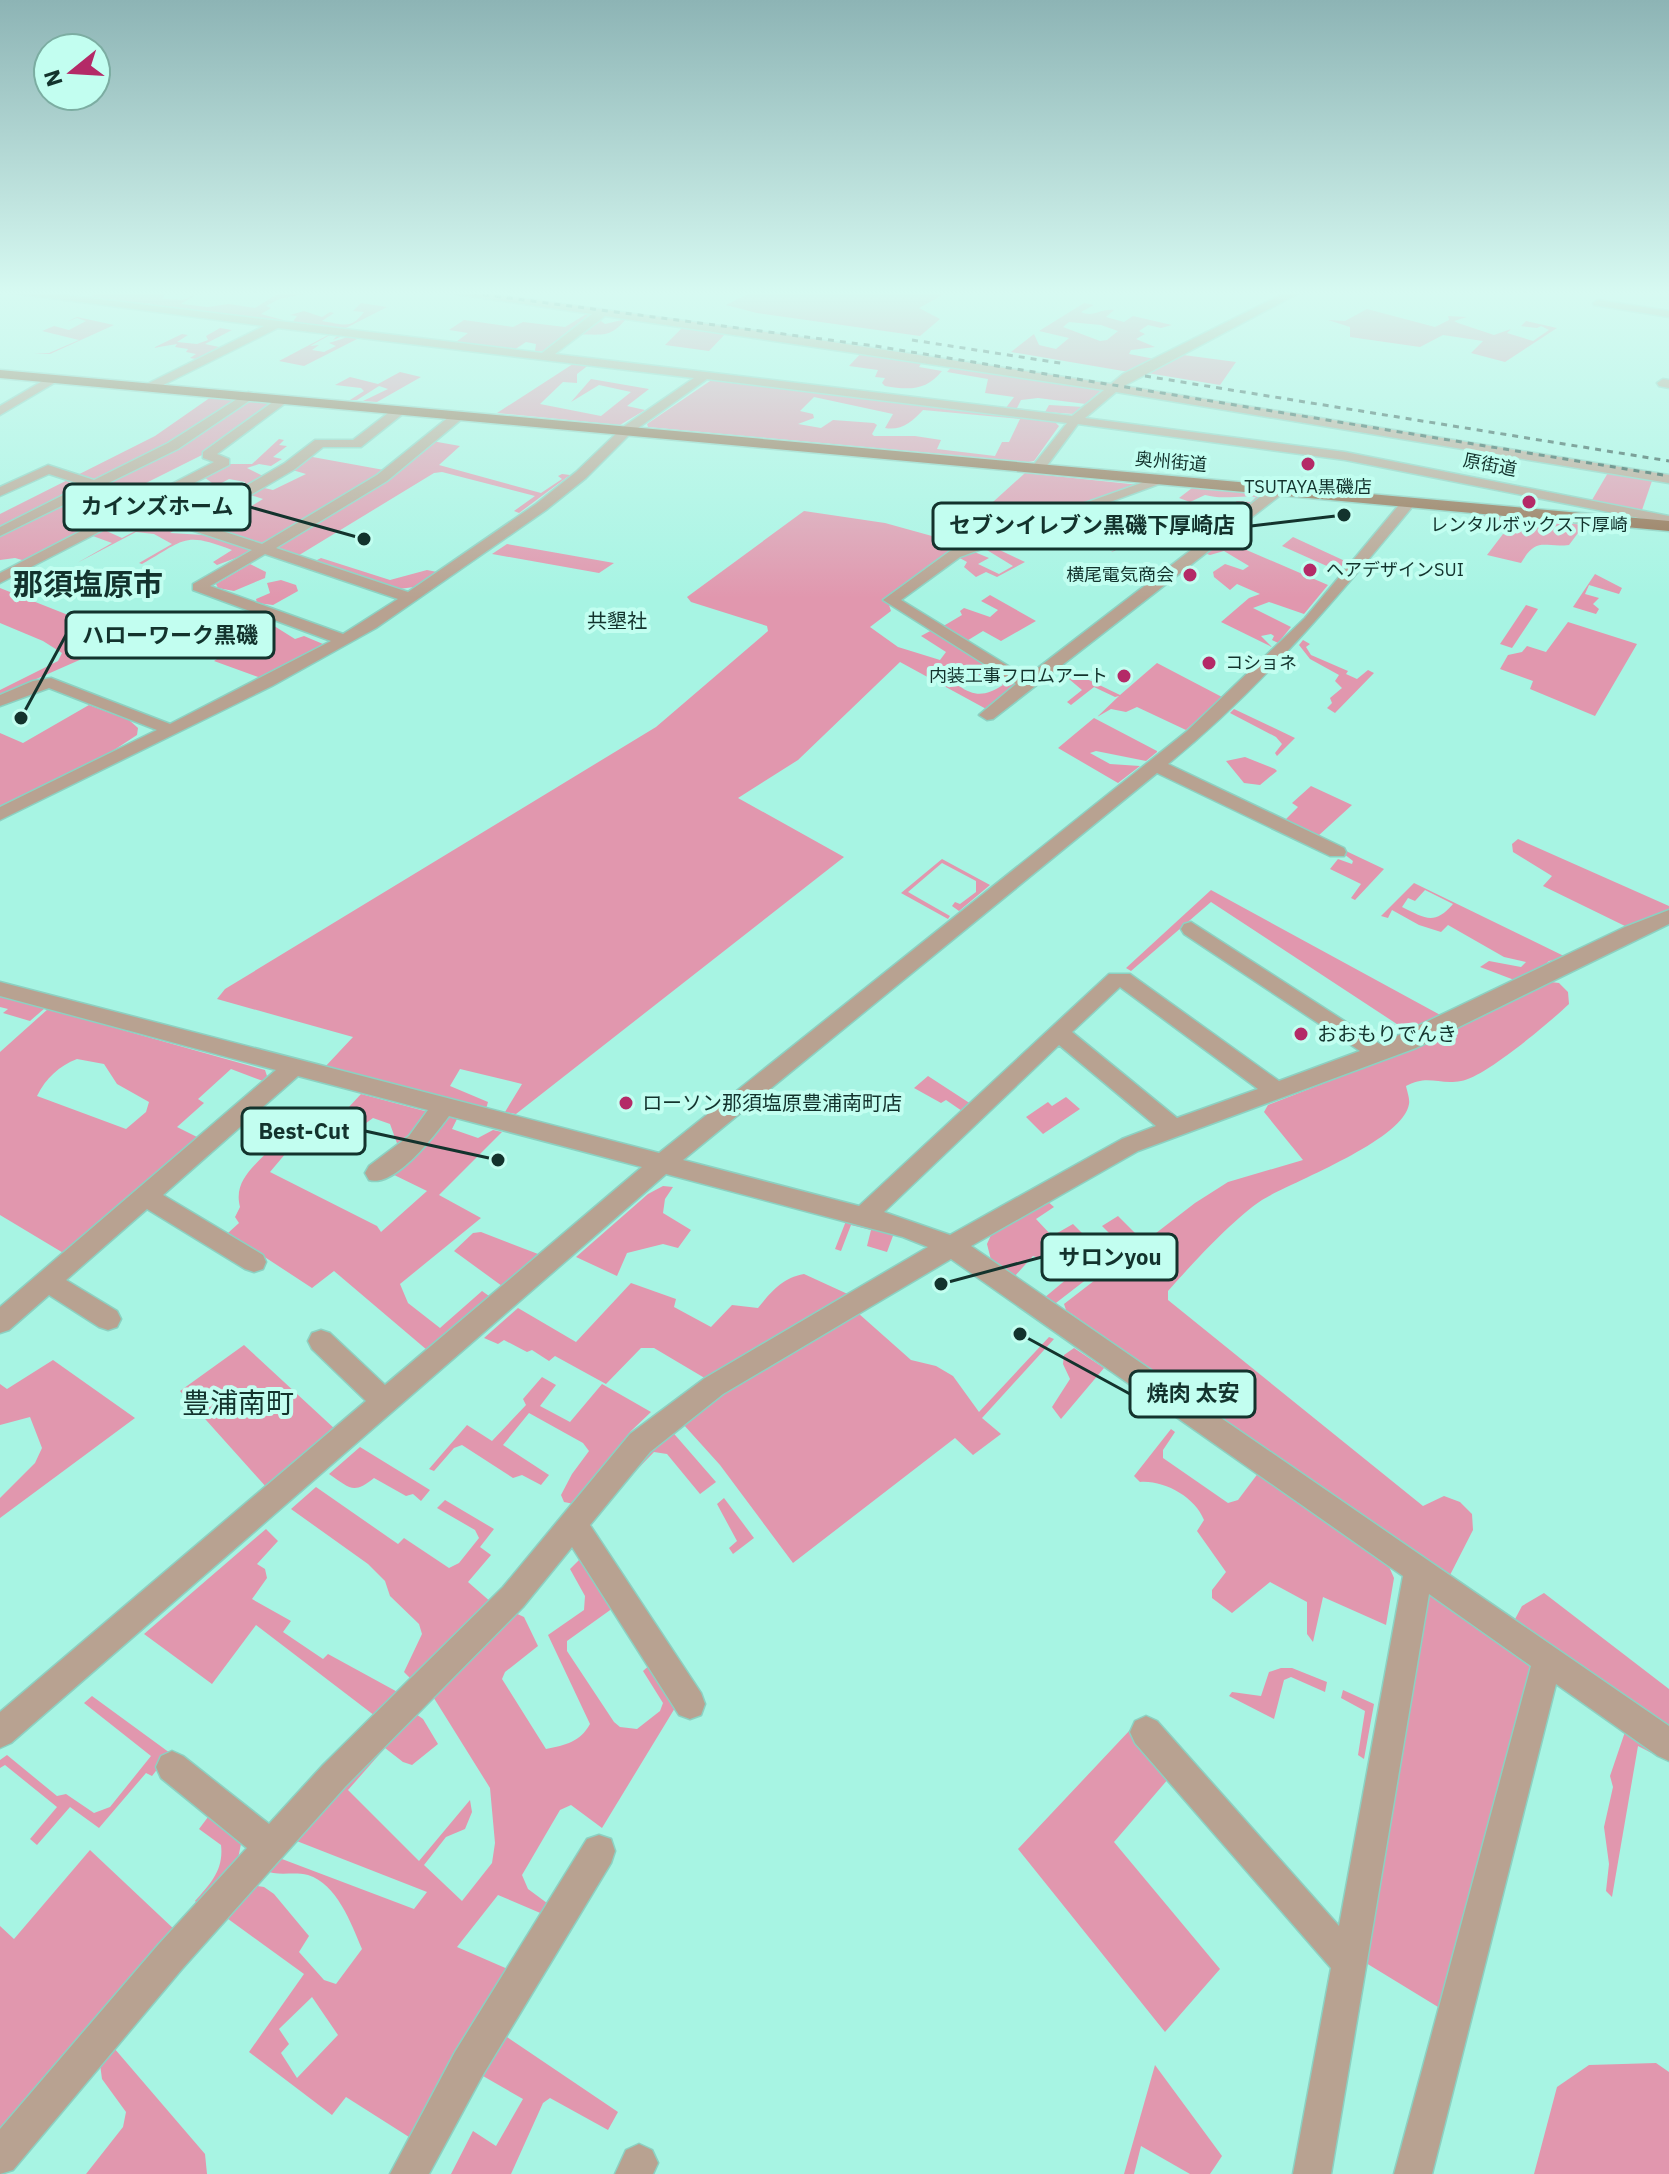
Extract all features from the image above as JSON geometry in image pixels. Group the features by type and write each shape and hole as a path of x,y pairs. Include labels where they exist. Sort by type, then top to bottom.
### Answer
{"main road":[{"name":"奥州街道","path":"231,394 1669,526"}],"street":[{"path":"0,411 28,394"},
{"path":"0,814 344,640 410,598 563,491 627,430 678,394"},
{"name":"原街道","path":"870,394 1345,456 1669,520"},
{"path":"1038,468 1076,419 1104,394"},
{"path":"1164,394 1669,479"},
{"path":"0,532 180,442 248,396"},
{"path":"0,579 224,462 208,455 285,399"},
{"path":"400,410 356,444 320,443 290,466 190,525 410,598"},
{"path":"344,640 198,587 382,478 459,415"},
{"path":"0,492 48,469 95,485"},
{"path":"1027,684 891,600 955,554 1163,480"},
{"path":"987,715 1278,490"},
{"path":"0,1732 664,1162 1218,713 1284,647 1408,503"},
{"path":"0,701 39,684 51,683 171,730"},
{"path":"1155,765 1337,852"},
{"path":"0,2157 170,1957 334,1776 513,1597 640,1443 655,1429 714,1386 1130,1145 1408,1042 1632,932 1669,917"},
{"path":"1191,929 1378,1053"},
{"path":"863,1217 1116,979 1123,979 1277,1091"},
{"path":"0,989 664,1162 928,1235 951,1246 1669,1745"},
{"path":"1059,1033 1172,1127"},
{"path":"2,1318 294,1067"},
{"path":"377,1173 417,1142 444,1106"},
{"path":"145,1196 254,1262"},
{"path":"47,1281 108,1319"},
{"path":"321,1341 386,1403"},
{"path":"573,1523 690,1704"},
{"path":"1312,2174 1418,1572"},
{"path":"1413,2174 1547,1661"},
{"path":"1146,1732 1349,1963"},
{"path":"172,1767 271,1846"},
{"path":"409,2174 468,2065 599,1851"}],"shaded area":[{"path":"377,394 390,394 377,402 363,401"},
{"path":"526,394 550,394 540,404 601,416 628,394 642,394 627,406 645,410 620,425 497,413"},
{"path":"690,394 841,394 1053,420 1059,426 1034,461 1028,462 648,427 647,424","holes":["814,397 893,414 885,428 906,425 923,410 1020,419 1009,442 1002,442 995,456 937,449 941,440 915,436 874,436 872,434 877,425 874,423 833,420 821,428 798,424 814,418 813,414 800,411"]},
{"path":"996,394 1097,394 1086,404 1038,398 1021,400 1017,408 1044,412 1005,409 1014,397"},
{"path":"211,397 278,403 210,451 106,503 118,507 106,513 94,509 78,517 97,527 29,562 15,558 0,560 0,514 155,436"},
{"path":"1049,405 1084,407 1074,414 1045,412"},
{"path":"279,439 284,440 279,445 287,446 273,457 282,459 271,466 259,464 247,468 263,476 242,490 245,482 229,479 216,486 204,477 227,464 252,464"},
{"path":"432,441 460,446 439,465 541,493 562,479 558,476 570,475 519,513 514,511 535,496 442,472 434,473 296,557 265,547 217,565 213,562 232,550 193,540 176,544 142,564 139,563 172,544 154,534 136,532 77,563 112,543 90,535 102,529 122,538 153,517 138,512 146,508 176,517 171,521 183,525 170,533 204,535 263,499 248,494 260,487 273,490 306,474 289,469 307,456 395,472"},
{"path":"1609,471 1653,478 1642,510 1592,500"},
{"path":"1025,473 1140,485 945,555 889,605 891,611 870,627 898,647 940,660 946,652 921,636 932,630 988,663 977,670 991,667 1021,685 988,710 900,662 798,760 738,798 844,857 516,1114 505,1112 522,1084 460,1069 450,1086 488,1102 486,1109 324,1068 353,1037 217,999 225,989 656,727 768,631 767,626 691,602 687,597 804,511 885,523 950,541","holes":["965,671 995,679 1003,685 986,693 970,692 959,686 958,674"]},
{"path":"1192,488 1257,493 1263,498 1238,515 1232,513 1238,504 1236,501 1251,502 1256,497 1205,495 1190,502 1179,498"},
{"path":"1482,514 1584,525 1569,545 1536,546 1521,563 1487,555 1503,534 1511,536 1517,526 1480,518"},
{"path":"1166,519 1208,539 1189,536 1177,539 1175,547 1169,548 1129,544 1111,552 1150,530 1168,539 1186,533 1169,521 1160,523"},
{"path":"1293,537 1345,561 1338,571 1282,546"},
{"path":"1221,539 1328,585 1304,614 1269,602 1253,608 1291,627 1278,643 1272,640 1274,636 1271,634 1261,636 1272,647 1221,622 1249,598 1260,594 1237,584 1230,590 1214,577 1213,572 1225,564 1243,570 1249,566 1224,551 1210,555 1204,553"},
{"path":"507,544 614,563 599,573 492,554"},
{"path":"987,544 1025,562 997,577 986,572 976,577 964,567 967,562 958,557 972,551 989,558 978,564 999,574 1013,566 982,547"},
{"path":"321,558 390,580 427,570 437,572 414,587 399,589 315,561"},
{"path":"250,564 266,572 265,578 234,591 218,588 216,584"},
{"path":"1595,574 1622,588 1619,594 1589,585 1585,594 1599,598 1593,604 1599,609 1596,614 1573,607"},
{"path":"281,580 296,585 298,591 273,605 257,603 256,599 270,593 267,583"},
{"path":"0,588 106,630 112,640 109,647 0,695 0,690 58,661 62,653 43,641 0,623"},
{"path":"990,595 1036,621 1001,641 983,631 965,642 940,628 962,615 960,611 964,608 990,617 998,610 981,601"},
{"path":"1526,605 1538,609 1512,648 1500,644"},
{"path":"1568,622 1637,644 1595,716 1530,689 1533,681 1500,669 1508,655 1522,652 1527,646 1546,652"},
{"path":"271,624 295,639 304,636 323,644 261,678 214,661"},
{"path":"1303,640 1310,644 1306,647 1311,655 1348,671 1346,674 1357,679 1368,670 1374,673 1335,713 1327,708 1332,703 1330,698 1342,688 1335,681 1339,675 1310,659 1299,645"},
{"path":"1157,663 1222,697 1186,730 1137,707 1126,712 1111,709 1097,717 1119,696 1094,687 1071,705 1067,702 1082,690 1057,669 1060,666 1120,695"},
{"path":"89,705 129,720 138,728 137,735 111,752 0,806 0,733 23,743"},
{"path":"1234,709 1295,738 1277,756 1275,753 1282,744 1276,737 1230,713"},
{"path":"1094,718 1157,752 1146,761 1096,751 1090,753 1110,764 1140,766 1118,783 1058,748"},
{"path":"1245,757 1277,771 1260,785 1244,783 1226,761"},
{"path":"1311,786 1352,805 1318,836 1285,820 1298,807 1292,803"},
{"path":"1518,839 1669,906 1669,909 1627,927 1543,886 1552,876 1513,852 1512,844"},
{"path":"1346,851 1384,869 1355,900 1351,898 1361,884 1330,869 1338,859 1352,864 1353,861 1344,854"},
{"path":"942,859 990,885 959,911 952,906 976,892 976,881 942,863 908,892 950,916 948,919 901,893"},
{"path":"1414,883 1568,958 1549,961 1533,975 1517,981 1480,967 1489,961 1521,967 1526,962 1504,957 1448,925 1441,932 1419,925 1392,910 1388,918 1381,916","holes":["1425,890 1453,904 1435,918 1402,907 1408,898 1415,901"]},
{"path":"1211,890 1444,1017 1409,1032 1211,902 1131,971 1126,968"},
{"path":"1551,982 1559,983 1568,992 1569,1004 1533,1035 1471,1078 1453,1082 1427,1080 1406,1086 1409,1104 1402,1118 1388,1132 1344,1159 1262,1200 1226,1230 1168,1291 1168,1300 1423,1506 1444,1496 1460,1502 1472,1514 1473,1530 1449,1577 1066,1310 1064,1304 1195,1203 1228,1182 1303,1160 1264,1112 1268,1105 1412,1049"},
{"path":"0,996 45,1008 30,1021 3,1013 8,1009 0,1007"},
{"path":"48,1009 265,1070 267,1076 263,1081 231,1069 198,1099 204,1103 177,1127 199,1138 65,1254 0,1215 0,1052","holes":["77,1059 104,1064 117,1084 149,1102 146,1112 126,1129 37,1096 54,1073 70,1062"]},
{"path":"928,1076 971,1104 962,1111 946,1100 941,1103 914,1088"},
{"path":"361,1094 432,1113 412,1138 398,1146 390,1124 373,1118 358,1129 335,1122"},
{"path":"1066,1097 1080,1109 1043,1134 1026,1117 1048,1102 1052,1106"},
{"path":"447,1117 457,1119 452,1129 478,1138 493,1130 502,1132 439,1195 481,1218 400,1284 408,1303 440,1328 482,1291 489,1296 427,1350 334,1271 312,1288 228,1233 239,1223 235,1217 240,1207 243,1181 272,1147 286,1153 270,1172 377,1226 381,1232 427,1191 388,1172"},
{"path":"663,1186 673,1187 665,1199 663,1213 691,1230 678,1248 663,1244 627,1253 617,1276 576,1257 648,1194"},
{"path":"1046,1200 1054,1207 1036,1219 1052,1236 1073,1224 1102,1253 1118,1242 1102,1226 1118,1216 1140,1238 1052,1306 1044,1298 1068,1278 1060,1265 1033,1256 1014,1277 991,1260 987,1244 991,1235"},
{"path":"846,1221 894,1233 887,1252 867,1246 871,1230 851,1225 841,1251 835,1249"},
{"path":"481,1232 538,1254 502,1286 454,1251 473,1233"},
{"path":"804,1274 852,1296 708,1380 654,1348 641,1348 606,1384 555,1356 549,1361 532,1350 527,1352 504,1340 498,1344 484,1338 518,1308 576,1342 631,1283 676,1299 674,1307 711,1327 732,1305 758,1308 783,1282"},
{"path":"858,1313 911,1360 936,1366 953,1376 979,1412 1049,1337 1054,1339 982,1418 1001,1434 973,1455 955,1438 793,1563 720,1465 683,1424 718,1389"},
{"path":"244,1345 336,1430 267,1488 180,1391"},
{"path":"1074,1348 1104,1368 1061,1419 1052,1407 1070,1379 1063,1364 1064,1355"},
{"path":"53,1360 135,1418 0,1518 0,1498 35,1463 42,1448 30,1417 0,1425 0,1384 7,1389"},
{"path":"542,1377 556,1385 540,1406 570,1422 602,1384 651,1412 631,1431 574,1504 564,1502 561,1495 589,1451 583,1443 529,1413 503,1445 549,1475 541,1485 522,1475 513,1478 462,1445 454,1448 434,1471 429,1469 467,1425 492,1441 526,1405 523,1399"},
{"path":"669,1428 716,1482 700,1494 667,1454 654,1452 626,1481"},
{"path":"1171,1429 1175,1432 1163,1450 1163,1458 1228,1503 1238,1500 1259,1472 1387,1562 1394,1578 1386,1625 1323,1597 1313,1642 1307,1634 1307,1602 1270,1582 1232,1613 1212,1598 1212,1590 1226,1572 1197,1531 1204,1520 1200,1512 1178,1492 1159,1484 1140,1482 1134,1476"},
{"path":"360,1447 430,1490 421,1501 413,1494 406,1496 374,1478 361,1487 352,1488 329,1474"},
{"path":"316,1487 398,1544 404,1538 449,1568 459,1563 479,1538 475,1530 437,1508 445,1500 494,1529 480,1547 491,1555 468,1582 492,1603 411,1679 404,1672 422,1634 419,1624 390,1596 385,1581 368,1564 291,1509"},
{"path":"724,1498 754,1538 733,1554 729,1548 737,1541 717,1504"},
{"path":"266,1529 278,1541 257,1564 265,1569 267,1578 252,1599 291,1621 283,1632 323,1659 328,1654 403,1695 379,1719 256,1625 212,1684 144,1634"},
{"path":"579,1560 613,1608 567,1641 567,1651 614,1722 620,1727 637,1729 660,1711 663,1703 643,1671 652,1663 678,1703 602,1828 571,1805 560,1810 522,1875 528,1889 551,1906 545,1915 498,1895 457,1947 510,1970 409,2137 346,2097 332,2115 249,2052 304,1974 224,1916 251,1885 264,1887 274,1894 309,1936 299,1952 324,1980 336,1984 362,1949 348,1917 335,1896 318,1880 308,1875 264,1870 274,1856 414,1909 427,1892 289,1838 416,1714 423,1719 438,1744 412,1765 385,1748 348,1790 419,1861 470,1800 472,1812 465,1829 446,1837 424,1865 462,1901 492,1863 495,1843 490,1788 432,1695 513,1612 524,1617 538,1646 505,1672 502,1679 546,1749 566,1744 582,1735 590,1724 548,1635 584,1610 585,1596 570,1569","holes":["312,1997 338,2035 297,2078 281,2053 289,2044 279,2029"]},
{"path":"1544,1593 1669,1689 1669,1728 1514,1621 1522,1606"},
{"path":"1432,1595 1532,1661 1443,2010 1366,1963 1425,1599"},
{"path":"1292,1668 1327,1682 1325,1692 1291,1677 1284,1680 1274,1719 1229,1696 1232,1692 1261,1696 1269,1672"},
{"path":"1343,1690 1374,1704 1364,1759 1358,1755 1365,1711 1341,1698"},
{"path":"92,1696 170,1753 152,1776 146,1773 99,1828 70,1807 37,1845 30,1839 57,1807 5,1765 0,1768 0,1760 7,1755 57,1796 66,1794 94,1813 110,1807 151,1756 84,1703"},
{"path":"1626,1729 1669,1758 1669,1762 1638,1746 1612,1897 1606,1891 1609,1864 1604,1827 1613,1787 1610,1776"},
{"path":"1130,1730 1169,1778 1114,1842 1220,1969 1165,2032 1018,1849"},
{"path":"208,1817 241,1844 236,1868 201,1907 195,1901 215,1876 221,1854 221,1845 199,1829"},
{"path":"90,1850 176,1931 0,2138 0,1926 14,1939"},
{"path":"501,2033 618,2112 608,2130 550,2098 543,2103 511,2174 451,2174 473,2131 496,2146 523,2099 476,2072"},
{"path":"114,2048 205,2154 207,2174 86,2174 123,2127 126,2112 102,2079 100,2064"},
{"path":"1656,2063 1669,2072 1669,2174 1534,2174 1557,2087 1589,2065"},
{"path":"1155,2065 1222,2156 1210,2174 1190,2174 1141,2146 1134,2174 1124,2174"}],"railway":[{"path":"1171,394 1669,476"},
{"path":"1259,394 1669,461"}],"place":[{"name":"TSUTAYA黒磯店","path":"1308,464"},
{"name":"レンタルボックス下厚崎","path":"1529,502"},
{"name":"セブンイレブン黒磯下厚崎店","path":"1344,515"},
{"name":"カインズホーム","path":"364,539"},
{"name":"ヘアデザインSUI","path":"1310,570"},
{"name":"横尾電気商会","path":"1190,575"},
{"name":"コショネ","path":"1209,663"},
{"name":"内装工事フロムアート","path":"1124,676"},
{"name":"ハローワーク黒磯","path":"21,718"},
{"name":"おおもりでんき","path":"1301,1034"},
{"name":"ローソン那須塩原豊浦南町店","path":"626,1103"},
{"name":"Best-Cut","path":"498,1160"},
{"name":"サロンyou","path":"941,1284"},
{"name":"焼肉 太安","path":"1020,1334"}],"district":[{"name":"那須塩原市","path":"88,585"},
{"name":"共墾社","path":"617,621"},
{"name":"豊浦南町","path":"238,1403"}]}
